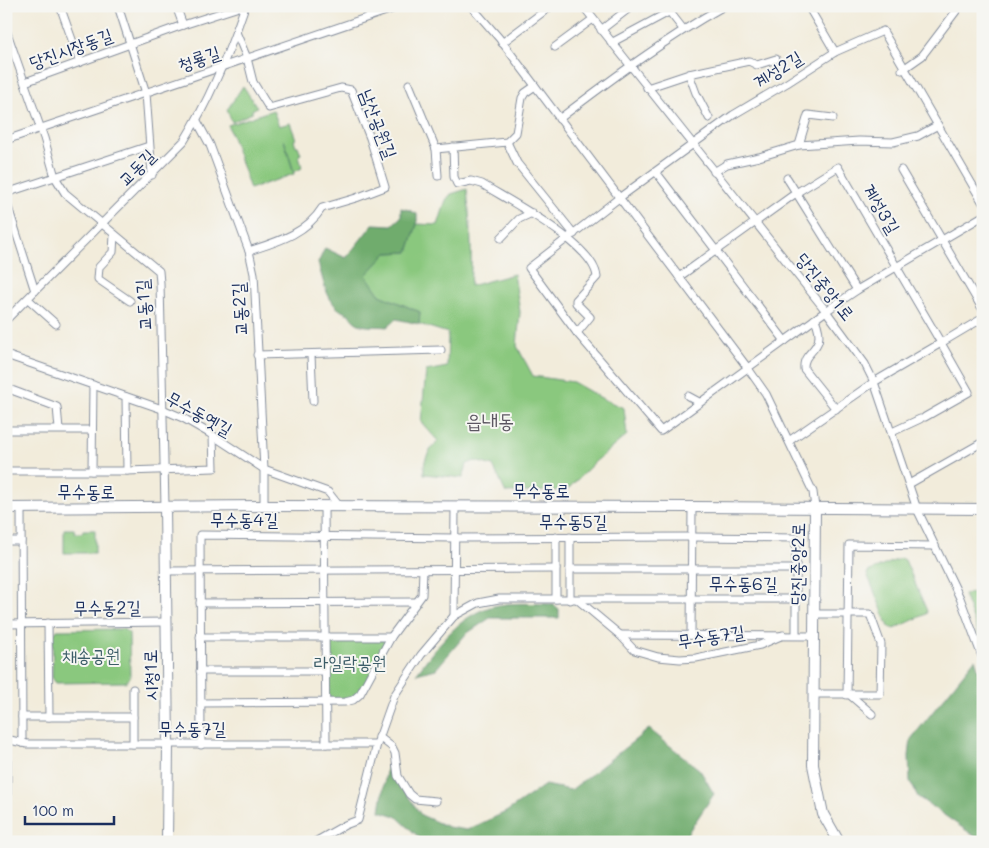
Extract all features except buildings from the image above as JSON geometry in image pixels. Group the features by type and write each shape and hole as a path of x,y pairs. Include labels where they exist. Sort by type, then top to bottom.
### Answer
{"street":[{"path":"60,6 80,62"},
{"path":"118,6 146,93 152,175"},
{"path":"176,6 182,25"},
{"name":"당진시장동길","path":"25,82 182,25 231,8 243,6"},
{"name":"교동길","path":"6,320 184,141 197,121 222,67 236,32 243,6"},
{"name":"청룡길","path":"6,140 401,6"},
{"name":"당진중앙2로","path":"471,6 535,86 766,394 812,492 815,508 813,765 823,814 838,842"},
{"path":"502,43 551,6"},
{"name":"당진중앙1로","path":"583,6 866,364 892,432 917,509 960,598 983,659"},
{"path":"601,30 632,6"},
{"path":"611,43 667,9 680,6"},
{"path":"560,119 629,66 683,29 724,6"},
{"path":"808,6 835,52"},
{"path":"960,6 922,56 904,69 983,203"},
{"path":"667,9 683,29"},
{"path":"555,47 593,19"},
{"path":"6,30 41,129 55,178"},
{"name":"계성2길","path":"694,145 733,115 835,52 883,31 904,69"},
{"path":"236,32 247,58"},
{"name":"남산공원길","path":"247,58 253,82 269,108 341,88 351,90 370,138 385,187 322,208 315,220 290,236 249,250"},
{"path":"647,88 689,74 749,61 757,65 776,59"},
{"path":"689,74 696,94 709,118"},
{"path":"409,84 436,148 438,176"},
{"path":"436,148 506,142 516,133 522,98 525,93 535,86"},
{"path":"799,145 808,115 832,118"},
{"name":"교동2길","path":"197,121 210,145 249,250 254,274 264,469 264,506"},
{"path":"714,172 727,164 799,145 893,142 918,136 938,125"},
{"path":"506,142 517,164 596,270 597,278 576,300 576,303 590,316 577,333"},
{"path":"694,145 619,198 529,268 577,333 661,431 826,311 983,216"},
{"path":"6,193 149,146"},
{"path":"453,147 454,177 457,184 471,181 482,184 571,236"},
{"name":"계성3길","path":"796,193 838,167 898,266 969,392 892,432"},
{"name":"계성3길","path":"901,170 983,310"},
{"path":"656,172 784,341"},
{"name":"교동1길","path":"55,178 65,194 159,271 161,292 162,409"},
{"path":"787,178 858,290"},
{"path":"679,277 796,193"},
{"path":"6,201 35,291"},
{"path":"501,238 519,219 532,213"},
{"path":"114,235 113,252 99,266 98,279 130,301"},
{"path":"28,298 56,324"},
{"path":"789,441 874,382 983,318"},
{"path":"815,319 820,332 820,340 806,360 804,369 836,409"},
{"path":"257,356 441,350"},
{"name":"무수동옛길","path":"6,355 183,418 264,469 328,492 340,506"},
{"path":"311,355 313,401"},
{"path":"92,471 93,385"},
{"path":"6,388 57,407 59,429"},
{"path":"688,396 699,402"},
{"path":"126,397 127,471"},
{"path":"162,409 165,507"},
{"path":"6,430 92,430"},
{"path":"6,472 214,468 214,436"},
{"path":"909,484 983,442"},
{"name":"무수동로","path":"6,508 340,506 981,508"},
{"name":"시청1로","path":"165,507 168,745 167,841 178,842"},
{"path":"324,507 326,744"},
{"path":"454,616 455,507"},
{"name":"무수동6길","path":"690,634 692,507"},
{"path":"21,508 22,743"},
{"name":"무수동4길","path":"201,745 200,535 454,538"},
{"name":"무수동6길","path":"692,536 796,538 796,635"},
{"name":"무수동5길","path":"454,538 692,536"},
{"path":"556,537 556,599"},
{"path":"570,537 570,569 574,600"},
{"path":"6,541 21,541"},
{"path":"848,695 849,545 934,546"},
{"path":"570,569 691,568"},
{"name":"무수동6길","path":"691,568 796,569"},
{"path":"166,571 556,569"},
{"path":"201,703 350,701 360,694 391,637 422,595 423,570"},
{"path":"315,842 358,820 378,740 394,696 421,655 454,616 478,603 499,599 691,598"},
{"name":"무수동6길","path":"691,598 795,599"},
{"name":"무수동7길","path":"574,600 620,635 634,650 658,657 680,660 696,658 760,645 783,635"},
{"path":"200,603 416,602"},
{"path":"813,694 880,694 881,644 870,614 814,614"},
{"name":"무수동2길","path":"6,624 166,622"},
{"name":"무수동2길","path":"48,623 49,717"},
{"name":"무수동7길","path":"620,635 813,636"},
{"path":"200,637 391,637"},
{"path":"200,671 325,671"},
{"path":"133,688 133,744"},
{"path":"848,695 872,714"},
{"path":"22,717 133,716"},
{"name":"무수동7길","path":"7,842 7,739 27,744 168,745 326,744 378,740"},
{"path":"378,740 392,747 395,753 398,776 409,794 415,799 436,801"}],"green space":[{"path":"243,86 257,107 252,110 252,113 232,122 227,110"},
{"path":"273,110 279,126 290,123 296,139 294,140 296,146 298,146 301,154 299,155 302,168 294,172 284,140 294,174 250,189 228,125"},
{"path":"467,189 471,250 470,286 514,274 520,312 517,346 533,376 573,382 603,399 624,408 627,435 596,461 567,490 506,493 493,466 475,461 467,464 463,478 424,474 424,464 427,456 438,441 421,422 426,371 447,367 448,333 419,324 420,312 380,295 365,275 387,253 408,252 417,224 438,225 446,200 451,194"},
{"path":"401,208 417,214 417,224 408,252 387,253 366,275 380,295 420,312 419,324 396,319 387,327 360,325 331,300 318,263 325,248 346,258 373,224 392,225 401,217"},
{"path":"64,529 74,529 75,533 82,533 83,530 95,530 95,553 64,553"},
{"path":"901,558 905,560 927,611 926,614 894,629 889,627 867,574"},
{"path":"979,590 983,604 983,645 964,595"},
{"path":"505,604 553,604 559,609 559,618 490,618 466,634 436,669 416,674 442,641 473,614"},
{"name":"채송공원","path":"123,629 129,633 130,677 126,682 56,683 52,678 53,635 57,630"},
{"name":"라일락공원","path":"330,640 387,640 360,694 353,699 330,699 328,697 328,643"},
{"path":"975,659 983,684 983,842 918,797 910,781 909,756 911,739"},
{"path":"649,729 700,770 714,794 687,834 688,842 424,842 396,816 380,811 387,765 421,815 448,827 467,830 506,812 545,785 571,790"}],"district":[{"name":"읍내동","path":"490,421"}]}
